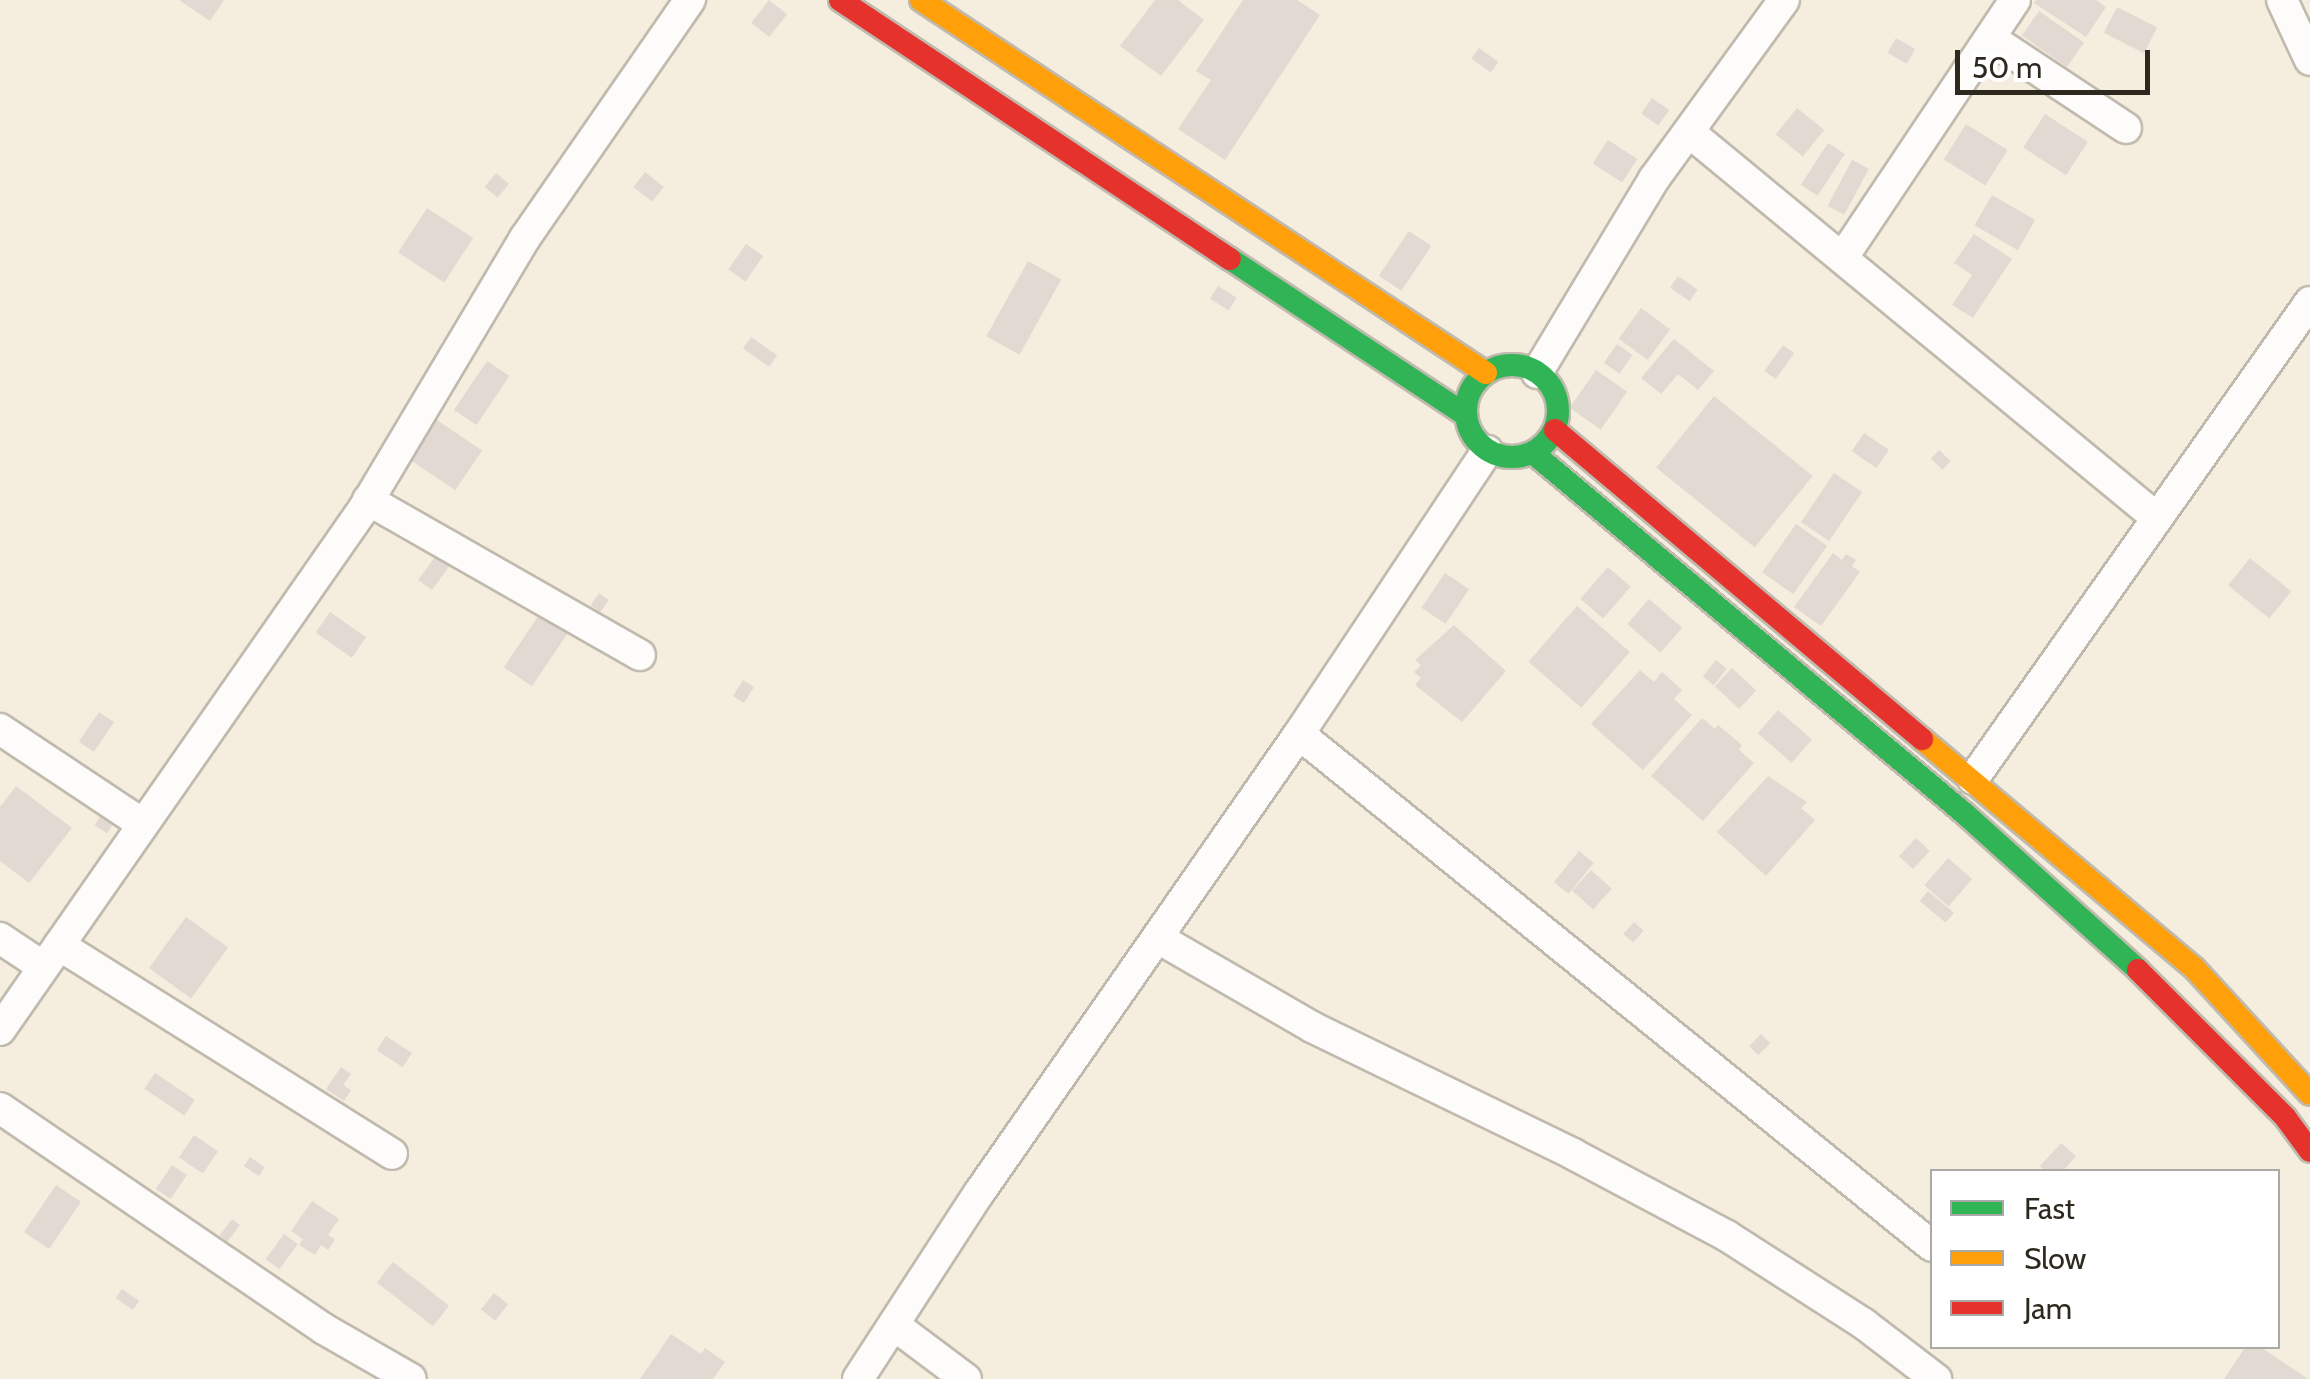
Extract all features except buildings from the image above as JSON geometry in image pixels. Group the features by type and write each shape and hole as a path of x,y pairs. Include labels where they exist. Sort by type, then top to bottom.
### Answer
{"street":[{"path":"0,1030 140,823 220,719 368,500 525,238 690,0"},
{"path":"840,0 1466,415"},
{"path":"920,0 1486,373"},
{"path":"1538,373 1654,179 1784,0"},
{"path":"1843,257 2015,0"},
{"path":"2282,0 2310,60"},
{"path":"1990,38 2126,128"},
{"path":"1688,132 2157,518"},
{"path":"1973,779 2310,302"},
{"path":"1512,365 1538,373 1548,381 1558,404 1555,430 1533,453 1502,457 1487,450 1469,429 1466,415 1470,391 1486,373 1512,365"},
{"path":"1555,430 2194,968 2310,1094"},
{"path":"858,1379 978,1193 1299,734 1487,450"},
{"path":"1533,453 2038,880 2168,998 2285,1117 2310,1151"},
{"path":"368,500 640,655"},
{"path":"0,729 140,823"},
{"path":"1299,734 1930,1244"},
{"path":"0,938 50,956 392,1154"},
{"path":"1158,938 1312,1027 1573,1154 1727,1236 1864,1324 1936,1379"},
{"path":"0,1108 324,1329 412,1379"},
{"path":"894,1325 966,1379"}],"traffic: fast":[{"path":"1230,259 1466,415"},
{"path":"1512,365 1530,368 1545,378 1555,393 1558,411 1555,429 1545,444 1530,454 1512,457 1494,454 1479,444 1469,429 1466,411 1469,393 1479,378 1494,368 1512,365"},
{"path":"1533,453 1965,814 2138,970"}],"traffic: slow":[{"path":"921,0 1486,373"},
{"path":"1922,739 2194,968 2310,1094"}],"traffic: jam":[{"path":"840,0 1230,259"},
{"path":"1555,430 1922,739"},
{"path":"2138,970 2285,1117 2310,1151"}]}
